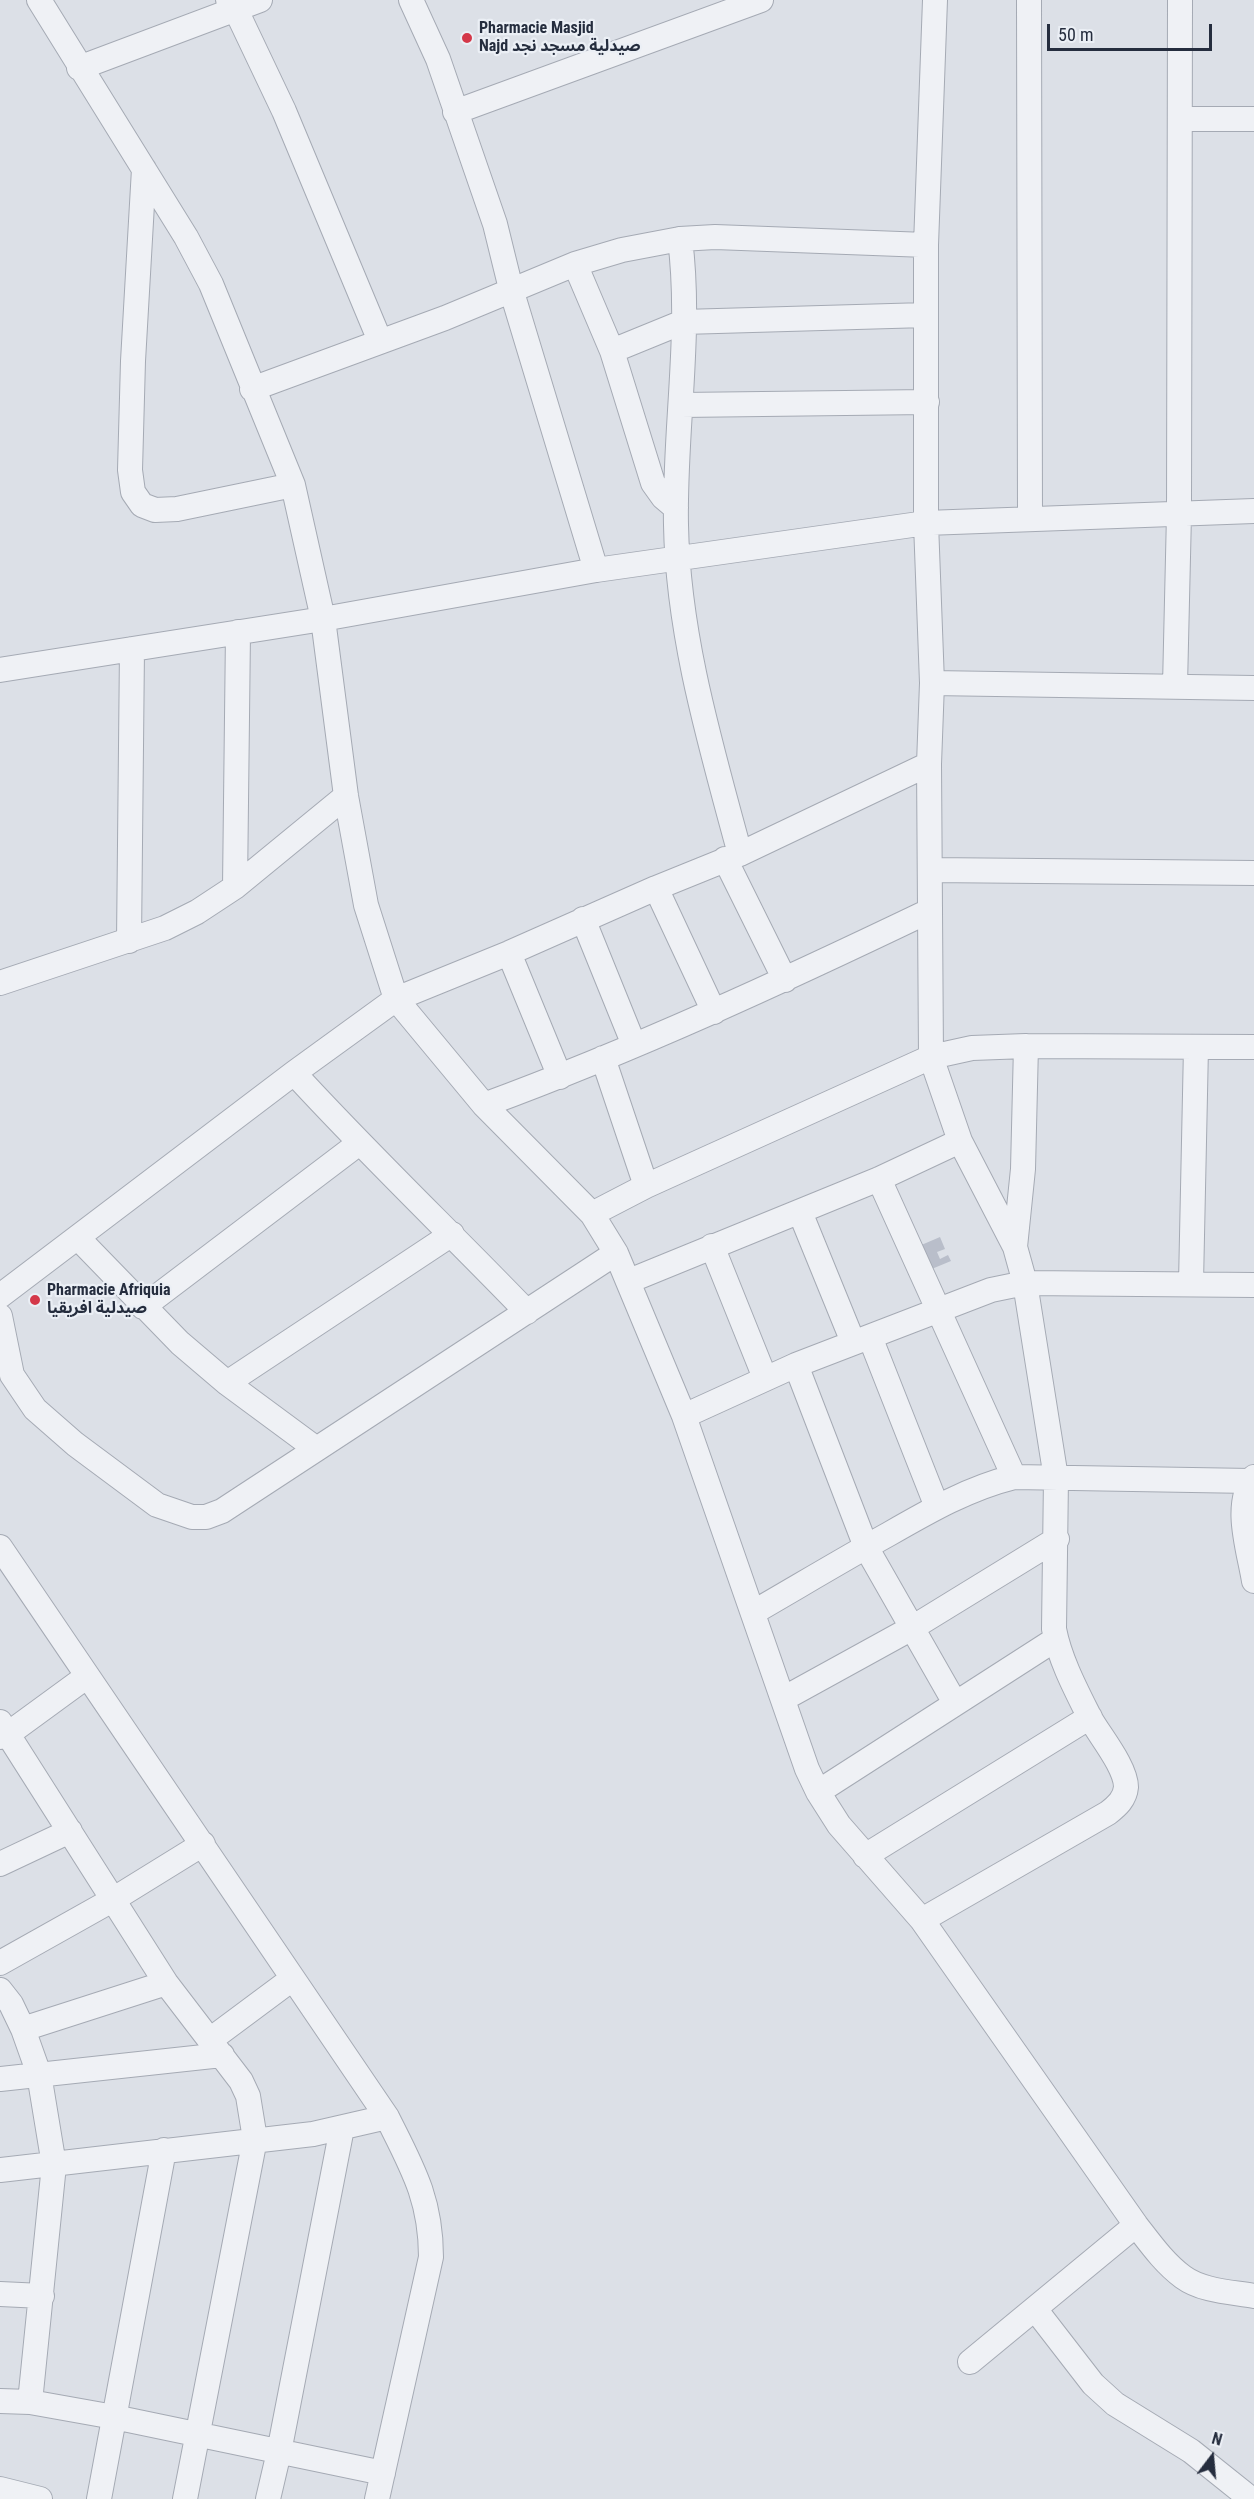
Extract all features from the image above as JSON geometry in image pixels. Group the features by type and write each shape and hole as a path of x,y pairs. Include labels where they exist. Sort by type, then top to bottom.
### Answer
{"street":[{"path":"39,0 186,237 211,284 293,485 323,619 346,796 366,905 396,999 484,1105 592,1214 616,1253 684,1416 754,1611 807,1769 818,1792 839,1825 922,1920 1136,2225 1162,2257 1184,2278 1209,2288 1254,2296"},
{"path":"80,68 232,4 260,0"},
{"path":"411,0 438,59 495,224 511,289 596,570"},
{"path":"456,112 761,0"},
{"path":"922,1920 1108,1813 1119,1804 1126,1789 1122,1772 1090,1718 1058,1648 1054,1629 1057,1539 1056,1478 1025,1283 1015,1247 960,1141 931,1056 929,764 932,683 926,523 926,245 935,0"},
{"path":"1029,0 1030,518"},
{"path":"1175,686 1179,514 1180,0"},
{"path":"232,4 284,111 380,341"},
{"path":"1180,118 1254,119"},
{"path":"144,169 133,361 130,470 133,492 142,505 155,510 177,509 293,485"},
{"path":"252,389 445,318 575,264 622,249 680,239 726,237 926,245"},
{"path":"680,239 684,290 681,405 677,444 677,559 700,707 733,857 785,980"},
{"path":"575,264 612,351 653,483 663,497 676,508"},
{"path":"612,351 683,322 926,315"},
{"path":"681,405 927,402"},
{"path":"0,669 323,619 596,570 926,523 1254,511"},
{"path":"235,887 238,632"},
{"path":"129,941 132,649"},
{"path":"932,683 1254,688"},
{"path":"0,1296 294,1073 396,999 733,857 929,764"},
{"path":"0,983 129,941 165,928 197,912 235,887 346,796"},
{"path":"930,870 1254,873"},
{"path":"656,888 714,1012"},
{"path":"484,1105 560,1077 714,1012 929,911"},
{"path":"583,920 634,1046"},
{"path":"509,953 560,1077"},
{"path":"1015,1247 1023,1169 1026,1046"},
{"path":"592,1214 646,1186 931,1056 972,1048 1026,1046 1254,1047"},
{"path":"1191,1283 1196,1047"},
{"path":"603,1058 646,1186"},
{"path":"294,1073 358,1144 452,1234 527,1312"},
{"path":"629,1281 879,1179 960,1141"},
{"path":"143,1307 358,1144"},
{"path":"879,1179 936,1310 1014,1477"},
{"path":"800,1212 861,1339 937,1507"},
{"path":"226,1383 452,1234"},
{"path":"78,1238 180,1343 226,1383 315,1448"},
{"path":"712,1246 765,1378"},
{"path":"0,1316 12,1375 35,1409 75,1444 148,1498 175,1513 206,1517 222,1511 616,1253"},
{"path":"684,1416 796,1365 991,1290 1025,1283 1254,1285"},
{"path":"796,1365 866,1547 955,1703"},
{"path":"754,1611 937,1507 972,1490 1014,1477 1252,1479 1244,1501 1244,1519 1254,1581"},
{"path":"783,1699 912,1628 1057,1539"},
{"path":"0,1547 8,1577 86,1677 203,1844 387,2117 424,2194 430,2224 431,2257 377,2499"},
{"path":"818,1792 1056,1639"},
{"path":"86,1677 3,1731 114,1899 166,1983 241,2081 248,2096 255,2139 185,2499"},
{"path":"866,1856 1090,1718"},
{"path":"0,1864 70,1831"},
{"path":"0,1963 114,1899 203,1844"},
{"path":"0,2079 216,2047 292,1979"},
{"path":"23,2029 166,1983"},
{"path":"0,1990 11,2004 23,2029 39,2074 54,2165 30,2402"},
{"path":"0,2170 313,2134 387,2117"},
{"path":"268,2499 342,2128"},
{"path":"99,2499 164,2150"},
{"path":"970,2362 1136,2225"},
{"path":"0,2294 42,2296"},
{"path":"1035,2309 1093,2384 1114,2404 1191,2451 1251,2492"},
{"path":"0,2401 30,2402 114,2417 383,2473"},
{"path":"0,2489 40,2499"}],"building":[{"path":"940,1237 945,1249 937,1252 940,1259 948,1255 951,1261 922,1273 912,1249"}],"place":[{"name":"Pharmacie Masjid Najd صيدلية مسجد نجد","path":"467,38"},
{"name":"Pharmacie Afriquia صيدلية افريقيا","path":"35,1300"}]}
